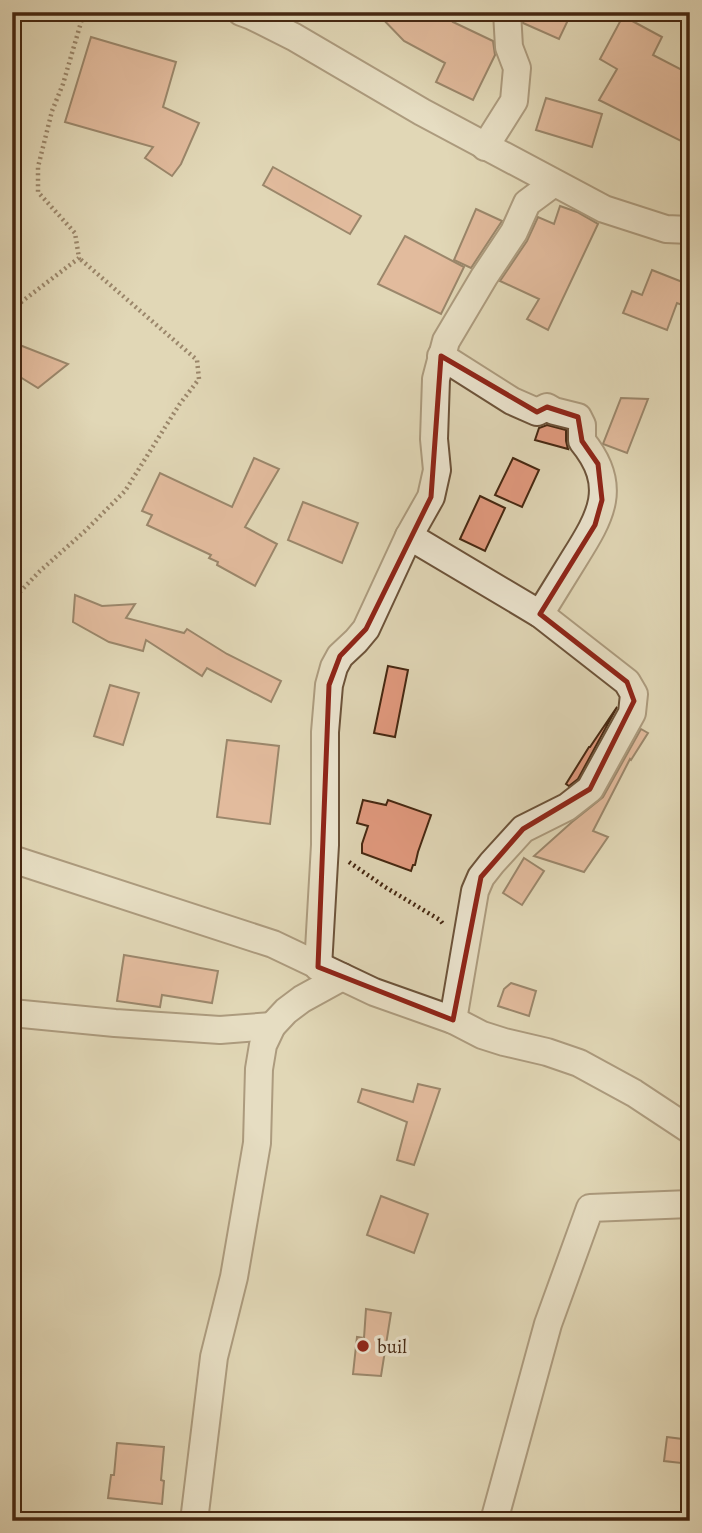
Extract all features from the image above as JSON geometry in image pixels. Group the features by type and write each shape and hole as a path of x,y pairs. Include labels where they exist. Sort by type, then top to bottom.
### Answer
{"street":[{"path":"241,12 294,37 485,147 604,209 666,229 690,230"},
{"path":"485,147 514,101 517,68 509,47 507,12"},
{"path":"194,1521 214,1357 234,1277 257,1143 259,1069 263,1045 272,1026 330,972 324,732 329,685 340,656 366,629 431,497 437,470 434,439 436,379 446,341 514,232 527,203 554,183"},
{"path":"441,356 512,401 537,412 547,407 578,416 582,425 582,441 598,464 603,500 595,525 540,614"},
{"path":"410,536 540,614 627,682 634,694 632,713 590,789 567,807 523,829 481,877 475,891 453,1020"},
{"path":"12,859 273,944 374,992 453,1020 482,1035 579,1063 634,1093 690,1130"},
{"path":"12,1013 219,1030 272,1026"},
{"path":"494,1521 548,1324 590,1208 690,1204"}],"path":[{"path":"12,600 125,491 179,405 199,379 197,360 79,258 75,233 38,192 38,167 52,111 63,84 84,12"},
{"path":"12,309 79,258"},
{"path":"325,845 385,887 440,920 465,955"}],"highlighted area":[{"path":"441,356 537,412 547,407 578,417 582,441 598,464 602,500 595,525 540,614 627,682 634,701 590,789 523,829 481,877 453,1020 318,967 329,685 340,656 366,629 431,497"}],"building":[{"path":"376,12 459,12 453,22 493,41 495,55 473,100 436,82 445,63 404,41"},
{"path":"523,12 557,12 569,18 559,39 523,23"},
{"path":"623,16 662,37 653,55 690,74 690,131 685,143 599,100 617,69 600,59"},
{"path":"91,37 176,62 163,107 199,123 181,164 172,176 145,158 153,147 65,122"},
{"path":"546,98 602,114 592,147 536,130"},
{"path":"273,167 361,216 350,234 263,185"},
{"path":"560,206 598,224 548,330 527,319 539,299 500,281 527,241 538,217 554,224"},
{"path":"476,209 502,221 471,268 454,260"},
{"path":"405,236 464,267 441,314 378,284"},
{"path":"652,270 690,285 690,308 677,303 667,330 623,313 632,291 642,295"},
{"path":"12,342 68,364 38,388 12,372"},
{"path":"621,398 648,399 627,453 603,444"},
{"path":"547,425 566,430 568,449 535,440 539,428"},
{"path":"254,458 279,469 245,527 277,544 255,586 217,565 218,562 209,558 211,555 147,525 152,515 142,511 160,473 232,507"},
{"path":"513,458 539,470 522,507 495,495"},
{"path":"480,496 505,508 485,551 460,539"},
{"path":"303,502 358,523 342,563 288,540"},
{"path":"75,595 102,606 135,604 126,618 184,633 187,629 227,654 281,681 271,702 207,668 202,676 146,640 143,651 109,642 73,622"},
{"path":"388,666 408,670 395,737 374,733"},
{"path":"110,685 139,693 123,745 94,736"},
{"path":"617,707 578,779 569,786 566,784"},
{"path":"641,729 648,733 630,759 593,831 608,837 584,872 534,856 603,797"},
{"path":"227,740 279,746 270,824 217,817"},
{"path":"363,800 386,805 388,800 431,815 411,871 362,853 368,826 357,823"},
{"path":"524,858 544,871 522,905 503,893"},
{"path":"124,955 218,971 212,1003 162,995 160,1007 117,1001"},
{"path":"511,983 536,991 529,1016 498,1006 504,989"},
{"path":"418,1084 440,1089 414,1165 397,1160 407,1122 358,1102 362,1089 413,1102"},
{"path":"381,1196 428,1214 414,1253 367,1235"},
{"name":"buil","path":"366,1309 391,1313 381,1376 353,1374 357,1337 364,1338"},
{"path":"667,1437 690,1440 690,1464 664,1461"},
{"path":"117,1443 164,1447 162,1504 108,1498 111,1475 114,1475"}],"place":[{"name":"buil","path":"363,1346"}]}
